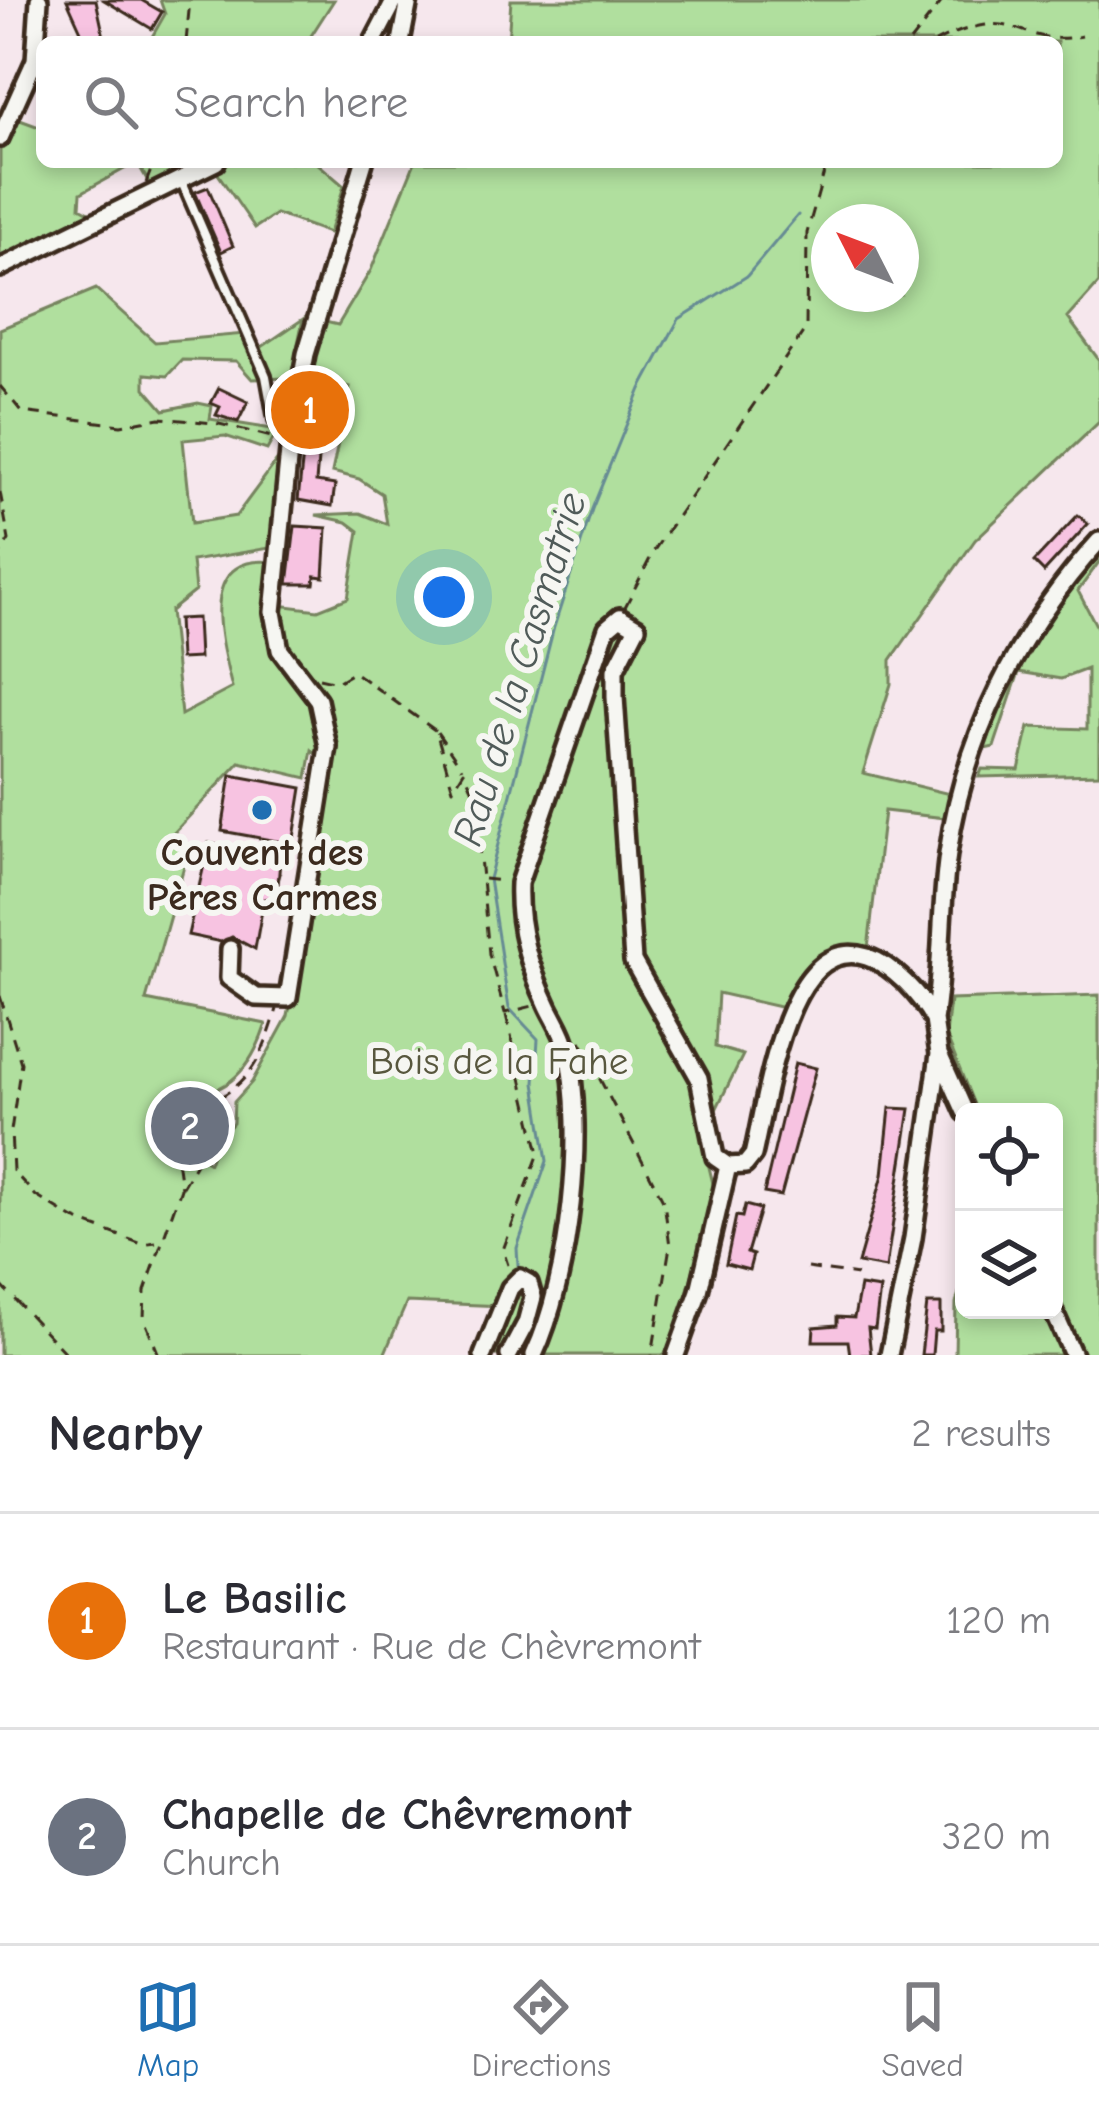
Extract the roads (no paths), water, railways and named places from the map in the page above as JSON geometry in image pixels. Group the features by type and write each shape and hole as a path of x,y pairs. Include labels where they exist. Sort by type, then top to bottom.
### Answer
{"street":[{"path":"37,36 39,0"},
{"path":"376,36 395,0"},
{"path":"401,36 409,0"},
{"path":"0,138 35,60 36,45"},
{"path":"0,268 204,168"},
{"path":"230,949 229,978 256,997 288,998 305,862 328,747 318,700 274,633 290,441 315,320 362,168"},
{"path":"961,1103 939,1054 934,1020 957,802 1010,659 1057,588 1099,542"},
{"path":"534,1355 547,1328 558,1275 573,1161 567,1045 546,1003 518,916 519,883 591,668 607,628 620,617 637,627 616,670 615,697 633,961 699,1078 716,1157 728,1166 745,1165 754,1155 790,1012 811,971 833,958 870,958 896,974 934,1020"},
{"path":"889,1355 913,1238 939,1054"},
{"path":"676,1355 699,1291 728,1166"},
{"path":"483,1355 510,1288 520,1278 529,1283 532,1297 508,1355"},
{"path":"1057,1319 1073,1355"}],"lane":[{"path":"181,180 266,376 274,420 290,441"}],"waterway":[{"name":"Rau de la Casmatrie","path":"518,1265 517,1248 547,1161 535,1083 538,1039 509,1008 489,879 554,627 592,509 641,389 679,319 747,276 798,215"}],"place":[{"name":"Le Basilic","path":"310,410"},
{"name":"Couvent des Pères Carmes","path":"262,810"},
{"name":"Chapelle de Chêvremont","path":"190,1126"}],"park label":[{"name":"Bois de la Fahe","path":"499,1061"}]}
